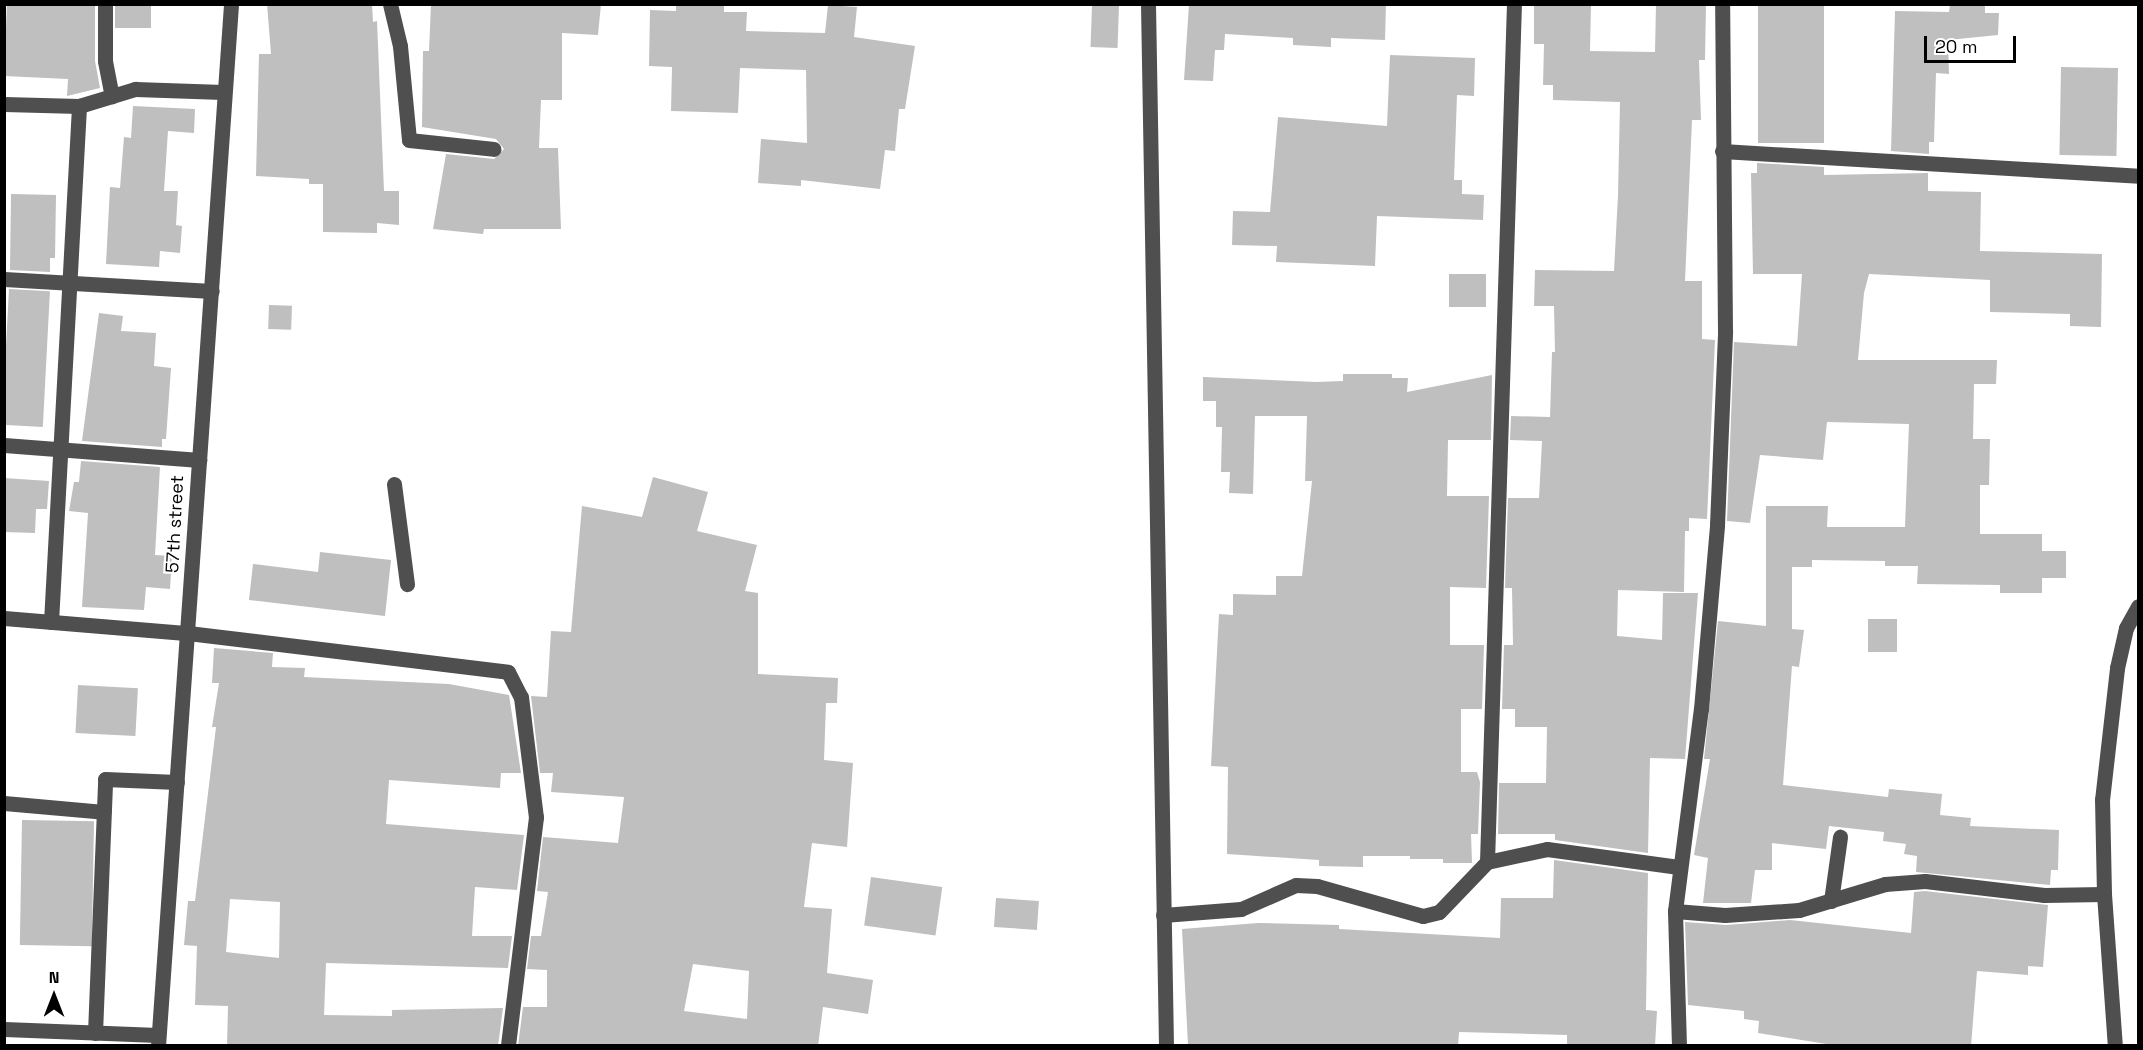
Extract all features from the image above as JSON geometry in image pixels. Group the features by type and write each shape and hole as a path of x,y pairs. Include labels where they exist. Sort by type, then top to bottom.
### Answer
{"street":[{"path":"105,4 105,61 112,96"},
{"name":"57th street","path":"158,1040 231,4"},
{"path":"390,4 400,46 409,140 494,149"},
{"path":"1148,4 1166,1046"},
{"path":"1487,862 1514,4"},
{"path":"1679,1046 1675,911 1698,732 1717,525 1725,331 1722,4"},
{"path":"4,104 80,106 135,89 163,87 223,92"},
{"path":"51,622 80,106"},
{"path":"1722,152 2139,176"},
{"path":"4,279 212,291"},
{"path":"4,445 199,460"},
{"path":"394,484 408,584"},
{"path":"2115,1046 2104,894 2102,800 2117,668 2126,628 2139,606"},
{"path":"4,618 188,633 508,672 521,698 536,817 508,1046"},
{"path":"95,1033 104,784 109,777 177,782"},
{"path":"4,803 104,812"},
{"path":"1832,901 1840,837"},
{"path":"1163,915 1242,909 1296,885 1317,886 1423,915 1439,912 1487,862 1547,849 1679,867"},
{"path":"1675,911 1773,913 1832,901 1885,884 1925,881 2044,895 2104,894"},
{"path":"4,1029 95,1033 158,1040"}],"building":[{"path":"7,4 95,4 95,61 100,88 67,96 68,79 4,76"},
{"path":"115,4 151,4 151,28 115,28"},
{"path":"267,4 372,4 373,22 377,21 384,191 399,191 399,225 377,223 377,233 323,232 323,184 309,184 309,179 256,176 259,54 271,54"},
{"path":"431,4 601,4 598,35 562,33 562,100 541,100 539,148 558,148 561,229 484,229 483,234 433,229 446,154 494,159 504,149 496,139 422,127 423,51 429,51"},
{"path":"676,4 724,4 724,12 747,12 746,31 825,33 828,5 857,7 854,37 915,46 905,109 899,109 895,151 885,150 880,189 801,180 801,186 758,183 761,139 807,143 806,70 740,68 738,113 671,111 672,67 649,66 650,10 676,11"},
{"path":"1189,4 1386,4 1385,40 1331,38 1331,47 1293,45 1293,38 1225,34 1224,50 1215,50 1213,81 1184,80"},
{"path":"1534,4 1591,4 1590,51 1655,52 1656,4 1706,4 1705,60 1699,60 1701,120 1692,120 1685,281 1702,281 1702,339 1715,340 1707,519 1689,518 1689,531 1685,531 1684,592 1618,590 1617,636 1662,640 1663,593 1698,593 1685,759 1650,758 1648,853 1555,840 1555,834 1498,834 1499,783 1546,783 1547,727 1515,727 1515,709 1502,709 1504,645 1513,645 1512,588 1505,588 1508,498 1539,498 1542,441 1510,440 1511,416 1550,417 1552,352 1555,352 1554,306 1534,306 1535,270 1614,271 1618,195 1620,102 1553,100 1553,85 1543,85 1544,44 1534,44"},
{"path":"1758,4 1824,4 1824,143 1758,143"},
{"path":"1950,4 1985,4 1985,13 1999,13 1998,35 1948,40 1949,74 1936,73 1934,142 1929,142 1929,154 1891,151 1895,11 1949,12"},
{"path":"1092,5 1119,6 1118,48 1091,47"},
{"path":"1390,55 1475,58 1474,96 1457,95 1454,180 1462,180 1462,194 1484,195 1483,220 1377,216 1375,266 1276,262 1277,246 1232,245 1233,211 1270,212 1278,117 1387,126"},
{"path":"2061,67 2118,68 2116,156 2059,155"},
{"path":"133,106 195,109 194,133 168,131 164,191 178,191 176,225 182,226 180,253 160,251 159,267 106,264 110,187 120,188 124,137 131,138"},
{"path":"1757,163 1824,167 1824,175 1928,173 1928,191 1981,192 1980,251 2102,254 2101,327 2070,326 2070,314 1990,312 1990,280 1869,274 1864,293 1858,360 1997,360 1996,384 1974,384 1973,439 1990,439 1989,485 1980,485 1980,534 2042,534 2042,551 2066,551 2066,578 2042,578 2042,593 2000,593 2000,585 1917,584 1918,566 1885,566 1885,561 1812,560 1812,567 1792,567 1792,629 1804,630 1799,667 1792,666 1783,785 1888,797 1889,789 1942,794 1940,815 1971,818 1970,826 2059,830 2058,870 2051,870 2050,885 1916,872 1917,856 1904,854 1906,844 1883,841 1884,832 1829,826 1826,849 1772,843 1772,870 1755,870 1751,903 1703,903 1708,858 1694,855 1710,759 1704,759 1718,621 1766,626 1766,506 1828,506 1827,527 1905,527 1909,424 1827,422 1823,460 1760,455 1750,523 1727,521 1734,342 1797,346 1802,274 1753,274 1751,173 1757,173"},
{"path":"11,194 56,195 55,258 50,258 50,272 10,270"},
{"path":"1449,274 1486,274 1486,307 1449,307"},
{"path":"9,289 50,291 43,427 4,425"},
{"path":"269,305 292,306 291,330 268,329"},
{"path":"99,313 123,316 121,331 156,333 154,366 171,368 166,439 162,439 162,447 82,441"},
{"path":"1343,374 1392,374 1392,378 1408,378 1407,392 1492,375 1491,440 1448,440 1447,496 1489,496 1486,588 1450,587 1450,645 1484,645 1482,709 1461,709 1461,772 1477,772 1480,782 1478,834 1471,834 1472,863 1443,863 1443,859 1410,859 1410,856 1363,856 1363,867 1319,866 1319,860 1227,854 1228,767 1211,766 1219,614 1233,615 1233,594 1276,595 1276,576 1302,576 1312,481 1305,481 1307,416 1255,416 1253,494 1229,493 1230,472 1221,472 1222,427 1216,427 1216,401 1203,401 1203,377 1316,382 1343,381"},
{"path":"81,461 160,467 155,555 172,556 170,589 146,587 144,610 82,607 88,513 69,511 74,482 79,482"},
{"path":"653,477 708,492 697,531 757,545 745,591 758,593 758,674 838,678 837,703 826,703 824,760 853,763 847,847 812,843 804,907 832,909 827,973 873,980 868,1014 823,1007 818,1046 518,1046 523,1007 547,1007 547,970 527,969 531,936 541,936 548,892 537,891 543,837 618,843 624,797 551,792 553,773 540,773 531,696 547,697 551,631 571,632 582,506 642,517","holes":["693,964 749,971 747,1019 684,1011"]},
{"path":"4,478 49,481 47,509 36,509 35,533 4,532"},
{"path":"320,552 391,560 385,616 249,600 253,564 318,572"},
{"path":"1868,619 1897,619 1897,652 1868,652"},
{"path":"214,648 273,653 272,667 305,668 304,677 449,684 509,695 521,773 501,773 500,788 389,780 386,824 524,835 517,890 475,887 472,936 512,936 508,968 326,963 324,1015 392,1016 392,1010 503,1008 498,1046 227,1046 228,1006 195,1005 197,946 184,945 188,901 195,901 216,727 212,727 219,683 212,683","holes":["230,899 280,902 279,958 226,952"]},
{"path":"78,685 138,688 135,736 75,733"},
{"path":"22,820 94,821 92,946 20,945"},
{"path":"1554,860 1648,873 1646,1010 1657,1011 1655,1046 1567,1046 1567,1035 1459,1032 1458,1046 1188,1045 1182,929 1258,923 1339,925 1339,929 1500,938 1501,898 1553,898"},
{"path":"871,877 942,887 935,936 864,926"},
{"path":"1925,891 2048,905 2043,967 2028,966 2028,975 1977,971 1971,1046 1839,1046 1758,1033 1759,1021 1744,1019 1744,1011 1688,1005 1685,922 1726,925 1790,920 1911,933 1914,892"},
{"path":"996,898 1039,901 1037,930 994,927"}]}
